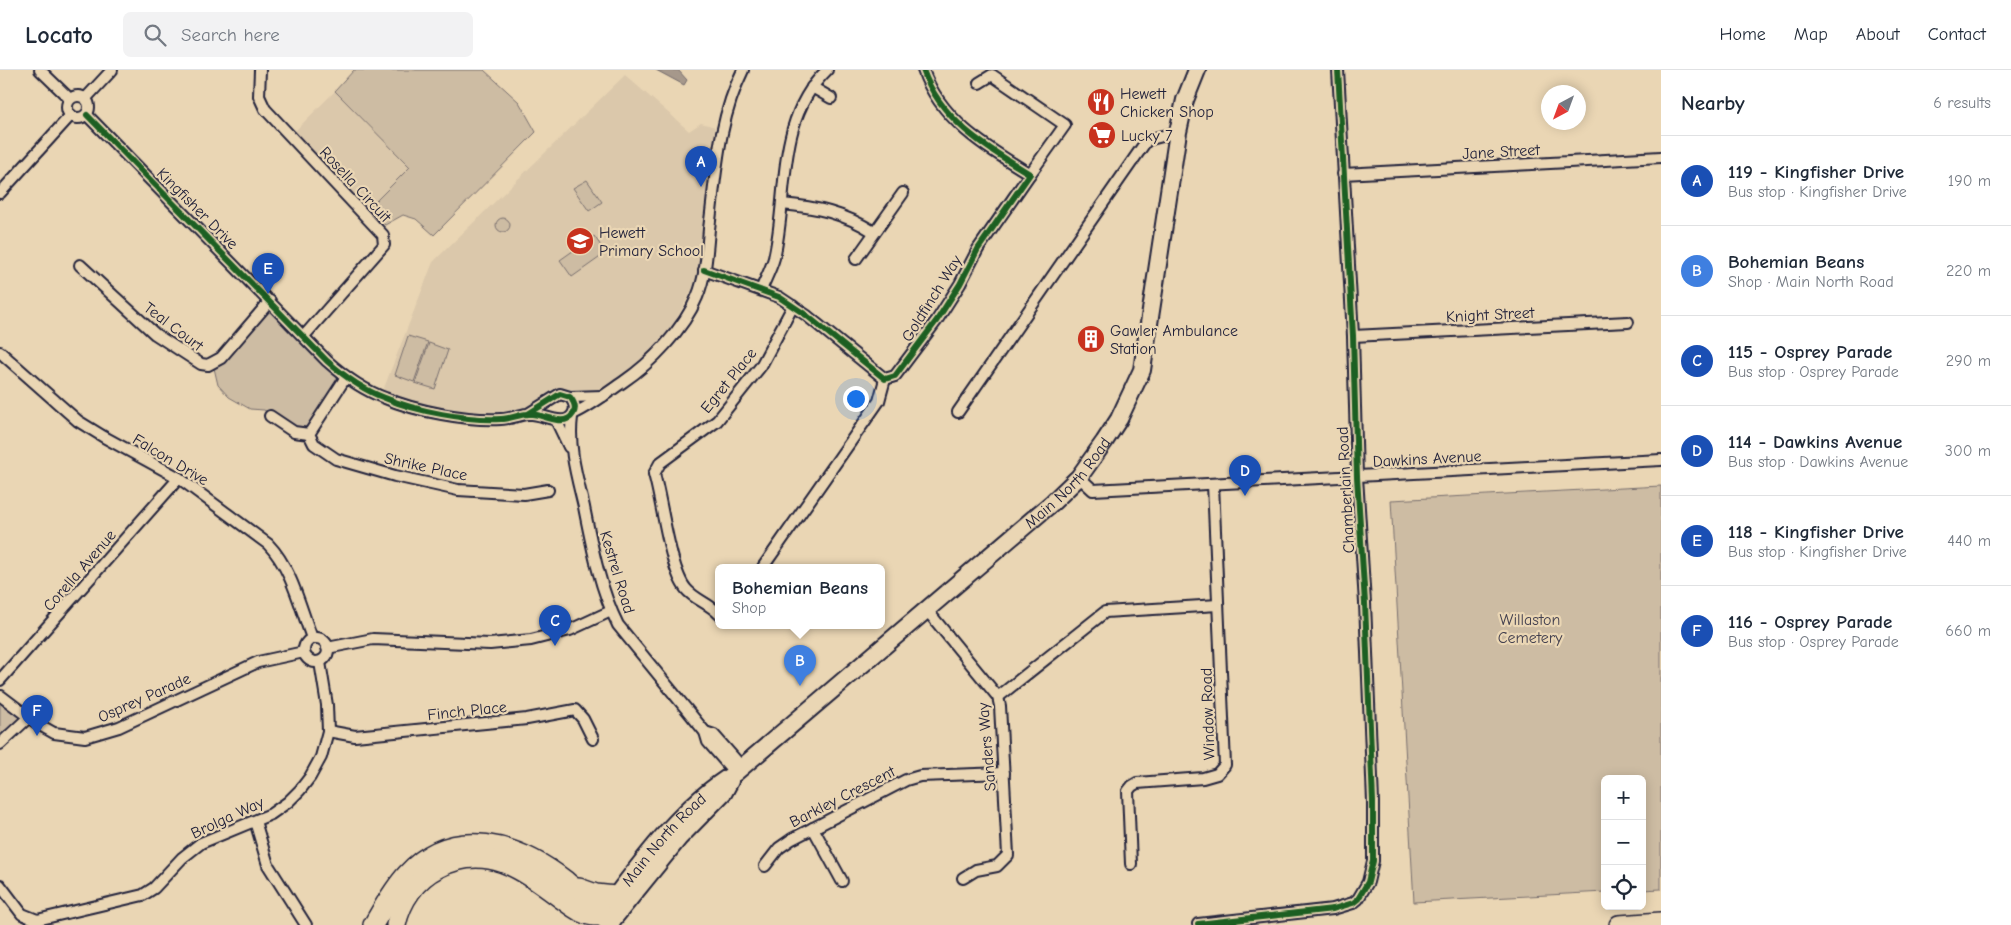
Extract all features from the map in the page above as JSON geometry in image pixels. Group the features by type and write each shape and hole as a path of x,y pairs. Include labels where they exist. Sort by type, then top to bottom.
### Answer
{"highway":[{"path":"373,925 400,882 415,866 431,855 460,845 481,843 509,849 536,860 565,880 588,892 615,896"},
{"path":"396,925 406,898 427,874 452,861 472,858 491,859 513,866 535,879 578,917 605,919"},
{"path":"565,880 594,906 605,919"},
{"path":"1619,925 1661,922"}],"main road":[{"name":"Main North Road","path":"605,919 615,896 649,851 686,812 1053,502 1079,477 1119,419 1142,370 1178,132 1185,100 1197,70"},
{"name":"Main North Road","path":"605,919 724,792 738,770"}],"street":[{"path":"40,70 70,99"},
{"path":"86,98 112,70"},
{"name":"Rosella Circuit","path":"260,70 259,96 265,109 383,235 384,245 304,336"},
{"path":"603,396 570,397 560,394 551,398 547,408 554,419 562,421 585,408 603,396 639,372 663,349 697,297 704,270 721,134 731,98 743,70"},
{"path":"761,290 774,259 788,148 794,124 803,100 827,70"},
{"path":"923,70 944,108 961,128 1030,174"},
{"name":"Chamberlain Road","path":"1198,924 1333,909 1352,903 1358,899 1368,882 1373,861 1374,802 1338,70"},
{"path":"979,84 992,72"},
{"name":"Goldfinch Way","path":"885,379 892,378 899,371 937,320 960,284 978,249 1065,126 992,72"},
{"path":"812,87 831,98"},
{"path":"78,95 86,98 90,106 87,115 79,118 71,115 67,107 70,99 78,95"},
{"path":"0,193 71,115"},
{"name":"Kingfisher Drive","path":"87,115 327,361 346,376 385,399 426,410 474,418 502,419 528,414 554,419"},
{"path":"958,412 1147,140 1178,132"},
{"name":"Jane Street","path":"1343,174 1661,157"},
{"path":"856,259 903,193"},
{"path":"782,204 814,207 838,213 874,232"},
{"name":"Teal Court","path":"80,265 155,334 200,364 208,364 221,358 270,301"},
{"path":"704,270 779,297 806,315 885,379 879,401 765,564"},
{"name":"Egret Place","path":"715,609 694,596 680,580 654,474 660,464 717,421 761,366 793,306"},
{"name":"Knight Street","path":"1352,336 1628,322"},
{"name":"Falcon Drive","path":"1,355 78,421 179,478 268,544 287,571 312,638"},
{"path":"309,434 346,376"},
{"path":"570,397 574,402 573,415"},
{"name":"Kingfisher Drive","path":"528,414 551,398"},
{"name":"Kestrel Road","path":"573,415 570,434 572,452 592,547 611,611 618,625 705,732 708,742 738,770"},
{"name":"Shrike Place","path":"270,416 294,432 309,434 314,444 336,459 395,476 458,490 524,494 548,490"},
{"name":"Kestrel Road","path":"554,419 572,452"},
{"name":"Dawkins Avenue","path":"1079,477 1093,490 1661,460"},
{"name":"Corella Avenue","path":"0,680 179,478"},
{"name":"Window Road","path":"1131,864 1128,791 1132,786 1137,783 1203,778 1217,774 1225,765 1213,484"},
{"path":"998,697 1106,612 1218,605"},
{"name":"Sanders Way","path":"926,610 998,697 1008,855 998,866 976,870 963,878"},
{"path":"327,648 373,640 490,644 531,640 570,630 611,611"},
{"path":"312,638 319,638 327,648 324,658 320,662 313,662 307,658 304,652 304,646 312,638"},
{"name":"Osprey Parade","path":"1,697 54,733 85,737 93,736 119,727 258,662 304,652"},
{"name":"Brolga Way","path":"0,885 22,914 37,920 137,897 154,888 182,858 201,843 271,814 300,790 320,757 328,732 327,705 320,662"},
{"path":"0,680 4,690 1,697"},
{"name":"Finch Place","path":"328,732 343,735 364,735 527,719 575,710 583,719 593,739"},
{"path":"0,744 29,717"},
{"name":"Barkley Crescent","path":"765,866 779,848 813,828 906,780 920,776 1004,773"},
{"path":"254,821 268,865 306,925"},
{"path":"813,828 842,881"}],"shaded area":[{"path":"656,70 678,70 687,80 684,85"},
{"name":"Hewett Primary School","path":"625,75 689,131 701,123 715,127 706,214 705,246 696,282 671,329 653,351 620,377 599,390 585,394 563,388 555,388 532,409 494,414 448,411 382,393 433,262"},
{"path":"335,91 410,167 368,209 293,133"}],"green space":[{"path":"354,70 484,70 519,102 536,132 434,235 416,219 403,215 385,225 368,209 410,167 335,91"},
{"path":"587,180 602,202 589,211 573,188"},
{"path":"500,218 506,218 510,225 506,232 500,232 496,228 496,222"},
{"path":"594,236 606,253 572,277 560,260"},
{"path":"271,307 339,378 307,431 300,431 264,410 250,409 229,397 218,385 214,368"},
{"path":"408,336 428,342 414,382 395,375"},
{"path":"429,343 448,350 435,389 415,383"},
{"name":"Willaston Cemetery","path":"1661,486 1661,889 1646,890 1646,775 1601,775 1601,892 1414,902 1391,500"},
{"path":"0,701 19,713 21,718 0,738"}],"cycle path":[{"path":"704,270 779,297 806,315 885,379 895,376 937,320 960,284 978,249 1030,174 997,154 953,118 941,104 923,70"},
{"path":"1198,924 1333,909 1353,903 1358,899 1368,882 1373,861 1373,802 1365,603 1357,477 1353,336 1338,70"},
{"path":"87,115 327,361 354,382 377,395 397,403 458,417 501,419 533,414 564,420 573,414 575,407 570,397 560,394 528,414"}],"place":[{"name":"Hewett Chicken Shop","path":"1101,102"},
{"name":"Lucky 7","path":"1102,135"},
{"name":"119 - Kingfisher Drive","path":"701,187"},
{"name":"Hewett Primary School","path":"580,241"},
{"name":"118 - Kingfisher Drive","path":"268,294"},
{"name":"Gawler Ambulance Station","path":"1091,339"},
{"name":"114 - Dawkins Avenue","path":"1245,496"},
{"name":"115 - Osprey Parade","path":"555,646"},
{"name":"Bohemian Beans","path":"800,686"},
{"name":"116 - Osprey Parade","path":"37,736"}]}
